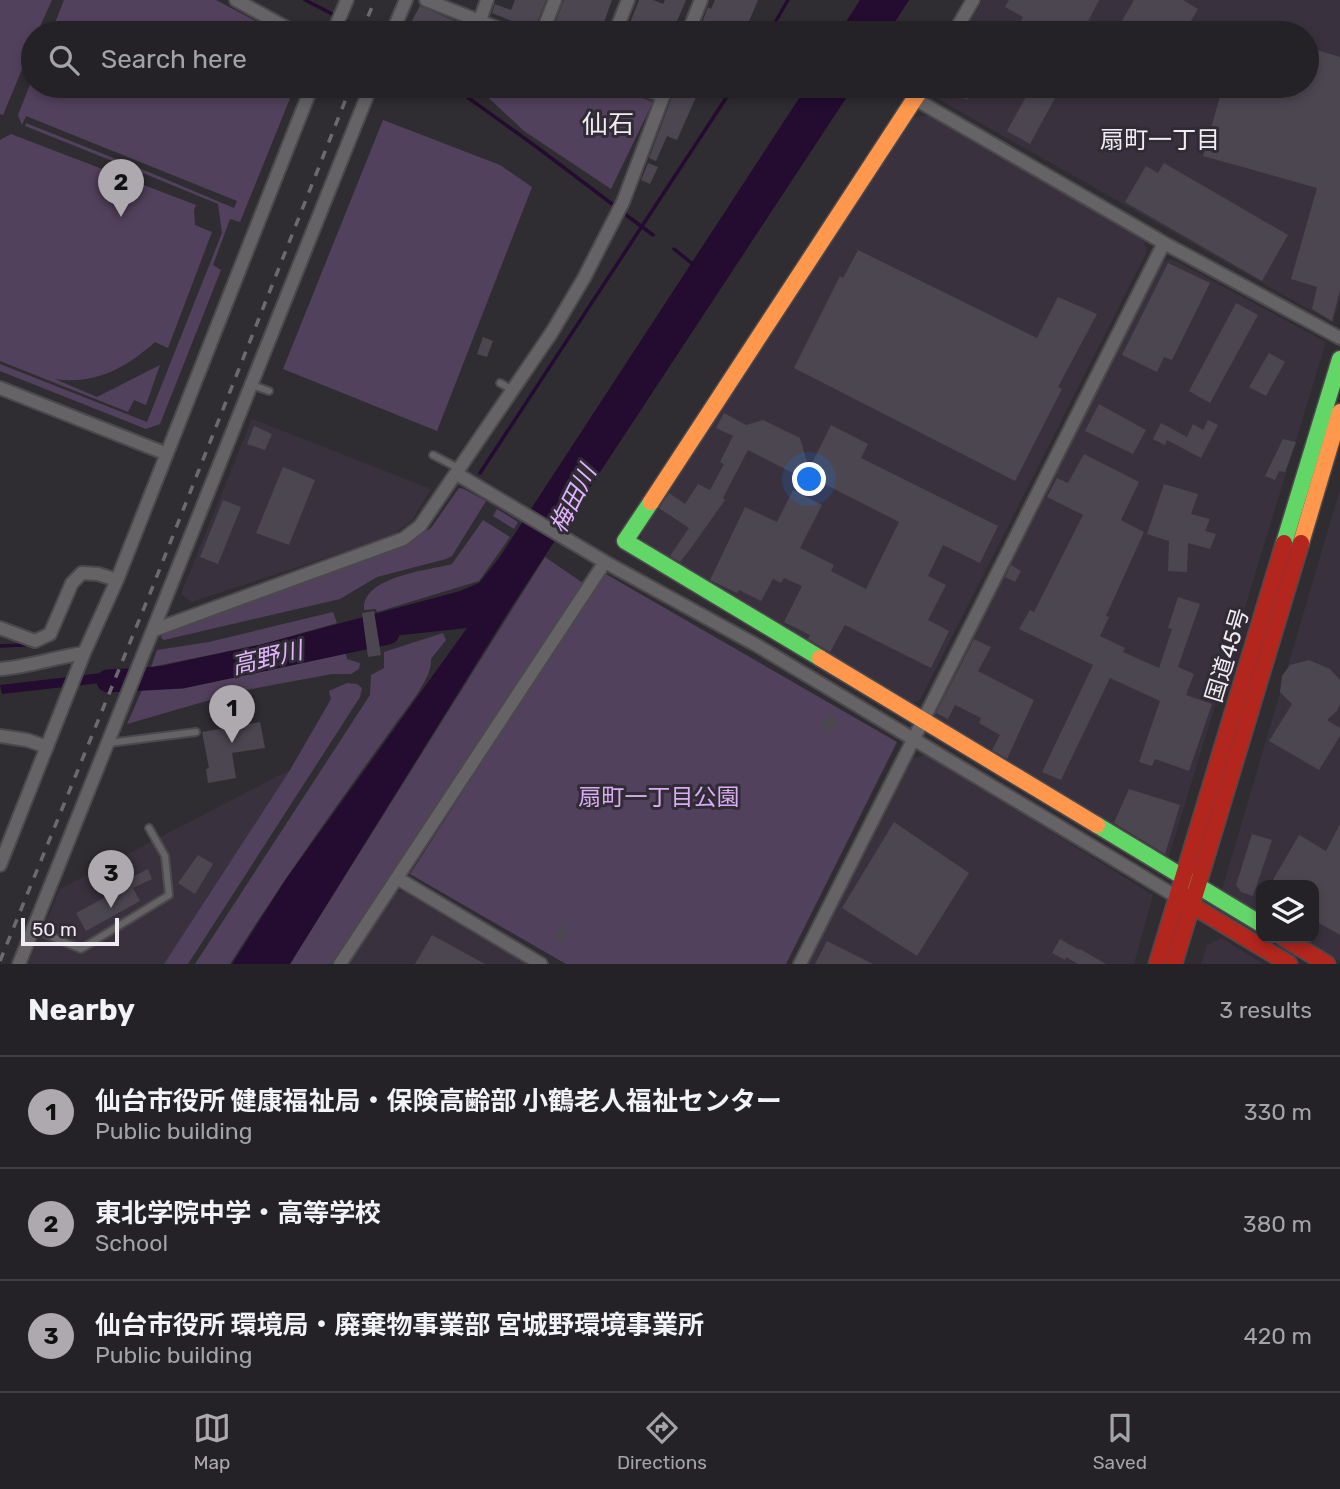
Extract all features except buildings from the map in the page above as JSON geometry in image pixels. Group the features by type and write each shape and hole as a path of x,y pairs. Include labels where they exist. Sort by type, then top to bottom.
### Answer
{"main road":[{"path":"915,98 625,541 1256,921"},
{"name":"国道45号","path":"1190,882 1340,359"},
{"name":"国道45号","path":"1157,964 1184,901 1340,412"},
{"path":"1184,901 1289,964"},
{"name":"国道45号","path":"1174,964 1184,901"},
{"path":"1292,943 1327,964"}],"street":[{"path":"236,0 274,21"},
{"path":"338,21 347,0"},
{"path":"398,21 406,0"},
{"path":"426,0 480,20 487,0"},
{"path":"547,21 555,0"},
{"path":"620,21 628,0"},
{"path":"693,21 701,0"},
{"path":"961,21 973,0"},
{"path":"0,865 84,653 117,580 307,98"},
{"path":"19,964 367,98"},
{"path":"154,630 403,539 420,526 565,310 614,222 662,98"},
{"path":"929,98 1164,243 1340,338"},
{"path":"800,964 1164,243"},
{"path":"0,388 167,454"},
{"path":"458,471 605,562 914,738 1184,901"},
{"path":"340,964 605,562"},
{"path":"0,628 35,641 50,634 72,583 82,573 98,574 117,580"},
{"path":"730,631 742,610"},
{"path":"0,668 14,668 55,657 84,653"},
{"path":"0,736 27,740 47,747"},
{"path":"397,878 541,964"}],"lane":[{"path":"500,383 513,390"},
{"path":"252,384 269,391"},
{"path":"433,455 458,471"},
{"path":"109,743 196,732"},
{"path":"33,929 81,949 170,895 165,856 149,828"}],"shaded area":[{"path":"983,0 1340,0 1340,298 1333,323 937,98 1319,98 1319,21 971,21"},
{"path":"932,115 1142,236 1147,251 920,700 906,704 643,545 640,531 914,117"},
{"path":"1172,259 1326,342 1169,856 1163,858 934,722 934,710 1162,262"},
{"path":"252,419 431,489 412,520 392,536 191,602 181,594"},
{"path":"1340,489 1340,962 1309,943 1319,943 1319,880 1256,880 1256,911 1222,890"},
{"path":"926,754 1153,895 1134,964 809,964 910,760"},
{"path":"290,770 164,964 28,964 60,889"},
{"path":"406,890 526,964 346,964 392,893"},
{"path":"1221,938 1263,964 1201,964 1207,945"}],"green space":[{"path":"0,0 52,0 42,21 21,21 21,72 3,115 0,114"},
{"path":"64,0 216,0 255,21 56,21"},
{"path":"25,98 290,98 240,222 230,219 213,265 221,270 160,424 146,429 0,371 0,364 147,422 222,233 218,204 138,171 139,168 234,208 237,201 26,116 22,125 18,115"},
{"path":"489,98 642,98 653,102 611,189 524,131"},
{"path":"383,120 500,165 532,187 437,431 283,369"},
{"path":"26,123 136,167 135,170 25,126"},
{"path":"11,134 196,205 195,225 212,232 168,348 155,342 133,360 97,377 55,379 97,397 160,365 146,405 134,400 128,412 0,361 0,140"},
{"path":"459,488 486,501 452,556 377,577 340,599 164,640 161,638 164,631 399,548 431,528"},
{"path":"497,509 518,522 514,529 493,516"},
{"path":"483,520 510,537 479,581 377,612 376,609 364,610 366,599 373,589 384,582 452,564"},
{"path":"545,557 583,583 331,964 290,964"},
{"name":"扇町一丁目公園","path":"604,573 897,742 786,964 566,964 410,874"},
{"path":"333,612 337,623 263,644 151,667 157,650 209,642"},
{"path":"443,633 446,640 431,659 428,674 418,692 311,842 230,964 195,964 370,695 371,675 384,668 384,652"},
{"path":"344,646 347,659 360,663 359,669 351,674 332,674 241,691 127,724 146,681 181,679"},
{"path":"347,683 357,684 362,688 360,697 188,964 164,964 290,770 331,699 329,691"}],"water":[{"path":"860,0 909,0 896,21 847,21"},
{"name":"梅田川","path":"799,98 846,98 512,606 290,964 232,964 286,879 467,628 318,644 189,673 2,694 0,685 161,666 263,644 460,591 479,583 499,558"}],"waterway":[{"path":"305,0 346,21"},
{"path":"776,21 788,0"},
{"path":"469,98 616,207"},
{"path":"480,473 726,98"},
{"path":"622,212 653,235"},
{"path":"674,249 694,265"},
{"name":"高野川","path":"108,681 182,677 388,633"},
{"path":"0,646 25,645"}],"railway":[{"path":"366,21 375,0"},
{"path":"0,961 153,586 346,98"}],"traffic: fast":[{"path":"1284,543 1340,359"},
{"path":"651,502 625,541 820,658"},
{"path":"1097,825 1256,921"}],"traffic: slow":[{"path":"651,502 915,98"},
{"path":"1301,543 1340,412"},
{"path":"820,658 1097,825"}],"traffic: jam":[{"path":"1157,964 1284,543"},
{"path":"1174,964 1301,543"},
{"path":"1183,900 1289,964"},
{"path":"1292,943 1327,964"}],"place":[{"name":"東北学院中学・高等学校","path":"121,217"},
{"name":"仙台市役所 健康福祉局・保険高齢部 小鶴老人福祉センター","path":"232,743"},
{"name":"仙台市役所 環境局・廃棄物事業部 宮城野環境事業所","path":"111,908"}],"district":[{"name":"仙石","path":"608,124"},
{"name":"扇町一丁目","path":"1160,140"}]}
